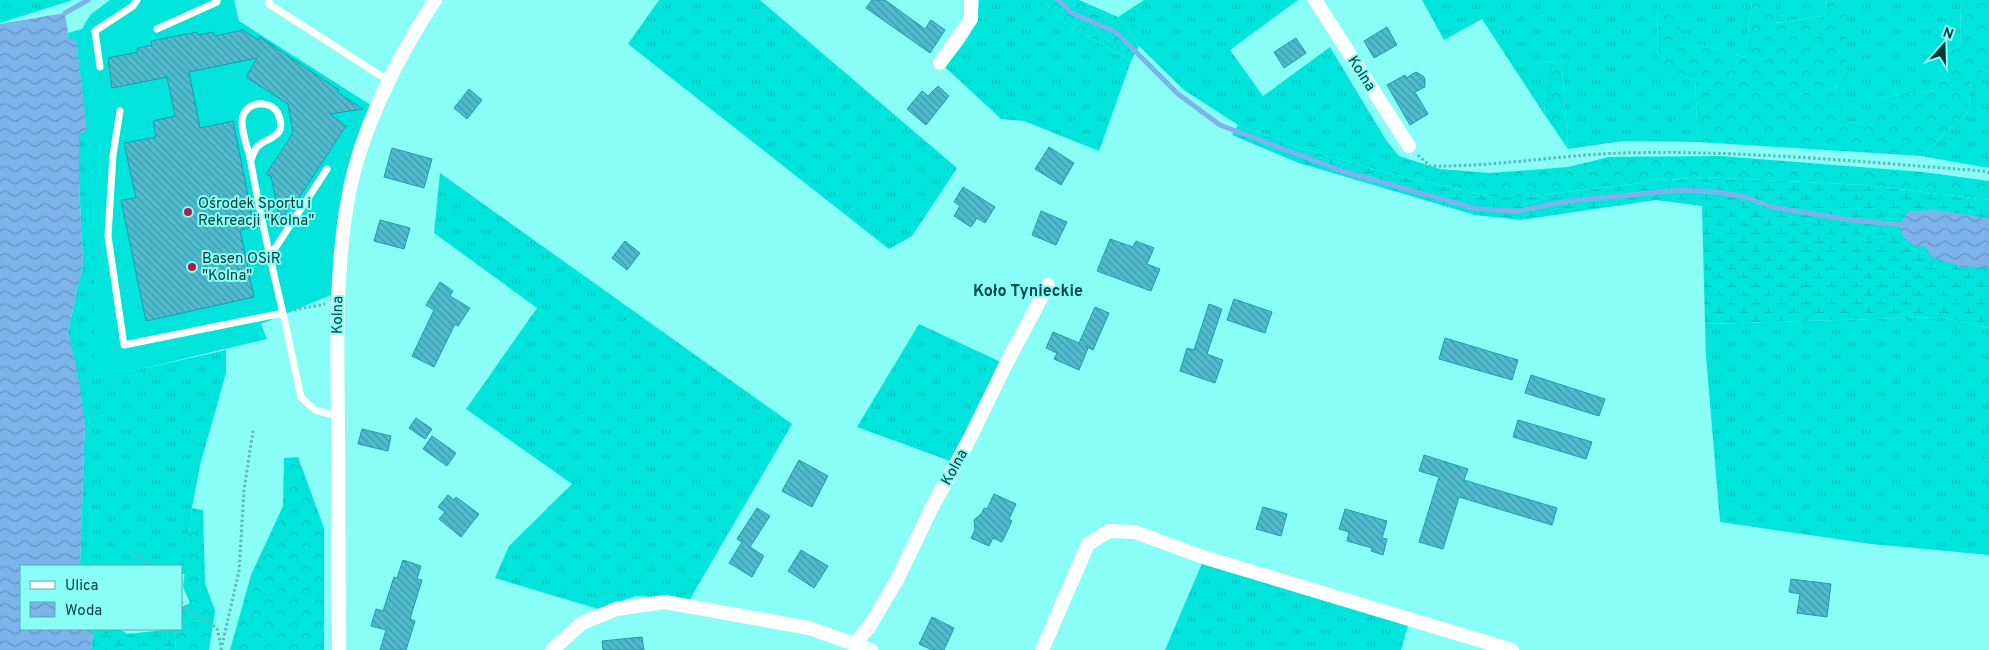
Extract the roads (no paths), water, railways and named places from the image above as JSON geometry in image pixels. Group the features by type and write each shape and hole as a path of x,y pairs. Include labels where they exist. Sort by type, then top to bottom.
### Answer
{"street":[{"name":"Kolna","path":"339,650 337,301 341,247 349,192 369,129 389,81 406,47 435,0"},
{"path":"940,63 971,19 971,0"},
{"name":"Kolna","path":"1315,0 1409,146"},
{"name":"Kolna","path":"854,644 869,627 898,578 932,507 967,444 1006,364 1048,285"},
{"path":"1042,650 1085,549 1088,544 1109,531 1135,532 1204,557 1512,650"},
{"path":"552,650 582,623 616,610 665,602 809,628 871,650"}],"lane":[{"path":"100,67 95,31 133,6 137,0"},
{"path":"157,29 198,12 217,2 216,0"},
{"path":"269,0 270,4 389,81"},
{"path":"251,160 257,147 270,141 277,135 280,128 278,113 272,107 265,104 252,106 245,111 242,119 242,128 251,160 301,397 315,410 338,416"},
{"path":"120,112 113,155 108,236 124,345 283,313"},
{"path":"270,256 327,169"}],"water":[{"path":"65,13 69,40 76,39 87,130 79,134 83,263 68,332 77,369 85,423 80,565 20,565 20,630 91,630 93,634 91,650 0,650 0,24"},
{"path":"1936,210 1989,218 1989,267 1964,268 1931,257 1926,247 1914,246 1902,236 1900,224 1908,211"}],"waterway":[{"path":"65,13 88,0"},
{"path":"1058,0 1072,13 1116,32 1178,94 1220,125 1342,171 1477,209 1519,211 1568,201 1681,190 1718,192 1745,197 1772,207 1851,220 1905,225"}],"place":[{"name":"Ośrodek Sportu i Rekreacji \"Kolna\"","path":"188,212"},
{"name":"Basen OSiR \"Kolna\"","path":"192,267"}],"district":[{"name":"Koło Tynieckie","path":"1028,290"}]}
